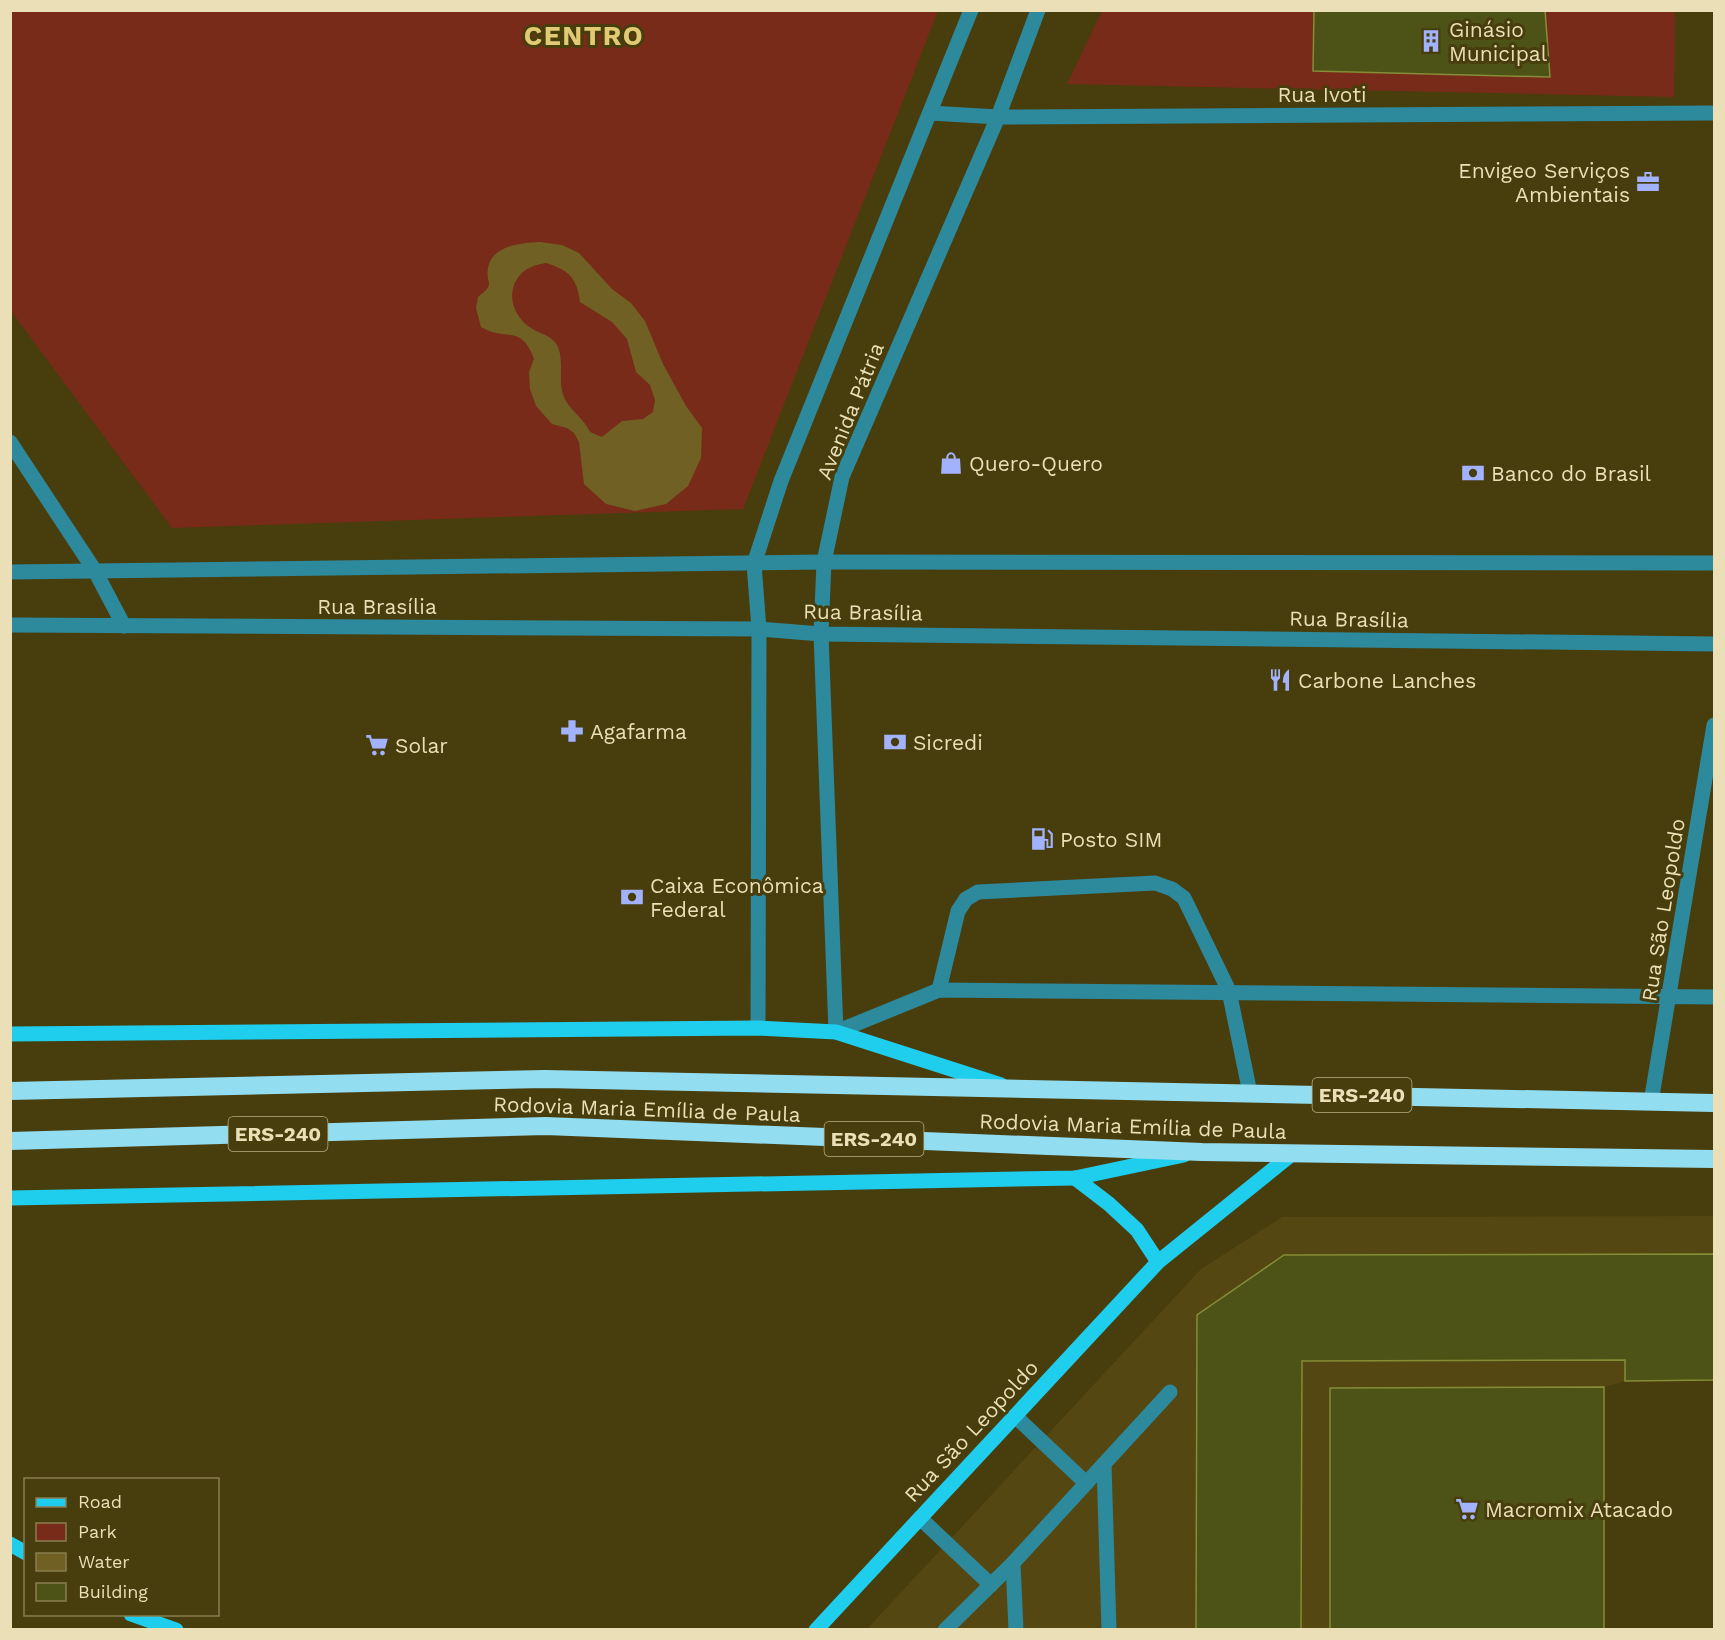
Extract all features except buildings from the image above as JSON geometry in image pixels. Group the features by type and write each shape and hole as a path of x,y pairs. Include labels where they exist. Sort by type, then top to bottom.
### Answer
{"highway":[{"name":"Rodovia Maria Emília de Paula","path":"10,1091 544,1079 1714,1102"},
{"name":"Rodovia Maria Emília de Paula","path":"10,1141 546,1126 1202,1152 1714,1159"}],"main road":[{"path":"10,1034 758,1028 836,1032 1009,1087"},
{"path":"10,1198 1075,1178 1202,1152"},
{"name":"Rua São Leopoldo","path":"816,1629 1158,1262 1292,1154"},
{"path":"1075,1178 1109,1204 1137,1230 1158,1262"},
{"path":"10,1544 24,1552"},
{"path":"135,1620 176,1629"}],"street":[{"name":"Avenida Pátria","path":"758,1028 759,629 754,564 781,481 971,10"},
{"name":"Avenida Pátria","path":"836,1032 821,633 824,562 842,477 998,117 1038,10"},
{"name":"Rua Ivoti","path":"930,113 998,117 1714,113"},
{"path":"10,442 95,571 124,626"},
{"name":"Rua Brasília","path":"10,572 824,562 1714,563"},
{"name":"Rua Brasília","path":"10,625 759,629 821,633 1714,644"},
{"name":"Rua São Leopoldo","path":"1651,1102 1671,995 1714,725"},
{"path":"939,990 957,911 966,899 978,892 1155,883 1172,889 1184,898 1229,991 1250,1093"},
{"path":"836,1032 939,990 1714,997"},
{"path":"945,1629 1013,1563 1170,1392"},
{"path":"1015,1416 1086,1483"},
{"path":"1104,1464 1109,1629"},
{"path":"920,1518 991,1585"},
{"path":"1013,1563 1016,1629"}],"shaded area":[{"path":"1714,1216 1714,1380 1625,1381 1604,1387 1604,1629 866,1630 1201,1269 1282,1217"}],"green space":[{"path":"11,11 938,11 743,509 172,528 11,311"},
{"path":"1102,11 1675,11 1674,97 1067,84"}],"water":[{"path":"540,242 562,245 579,253 612,289 631,303 645,321 663,364 686,406 702,428 701,458 688,486 666,504 635,511 606,504 584,484 579,442 574,433 567,428 552,424 536,406 530,389 529,372 534,359 529,348 518,337 481,327 476,308 478,297 489,286 487,273 495,254 508,247","holes":["546,263 566,272 577,287 580,302 612,322 627,339 636,372 650,385 655,400 653,412 643,419 622,421 602,437 590,432 564,397 557,345 549,337 526,324 515,310 512,298 514,285 523,272"]}],"place":[{"name":"Ginásio Municipal","path":"1431,41"},
{"name":"Envigeo Serviços Ambientais","path":"1648,182"},
{"name":"Quero-Quero","path":"951,463"},
{"name":"Banco do Brasil","path":"1473,473"},
{"name":"Carbone Lanches","path":"1280,680"},
{"name":"Agafarma","path":"572,731"},
{"name":"Sicredi","path":"895,742"},
{"name":"Solar","path":"377,745"},
{"name":"Posto SIM","path":"1042,839"},
{"name":"Caixa Econômica Federal","path":"632,897"},
{"name":"Macromix Atacado","path":"1467,1509"}],"district":[{"name":"CENTRO","path":"584,36"}]}
